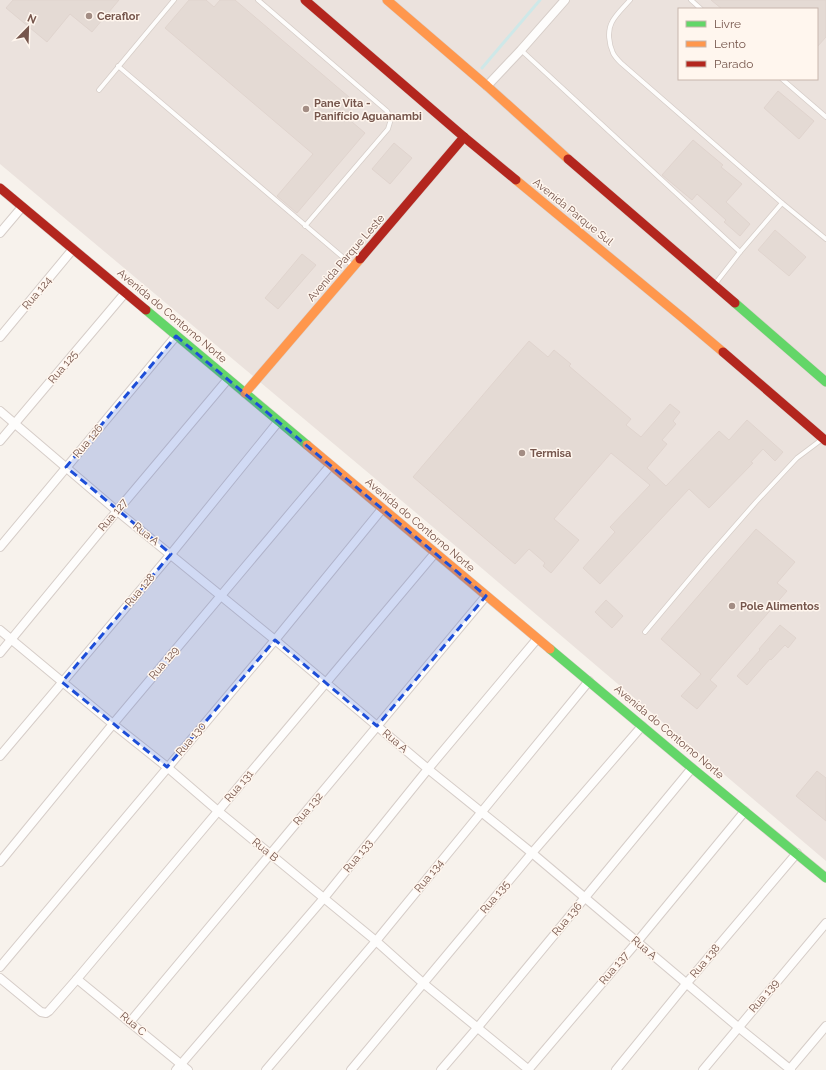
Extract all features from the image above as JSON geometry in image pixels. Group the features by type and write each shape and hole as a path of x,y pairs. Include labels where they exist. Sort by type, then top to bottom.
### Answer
{"street":[{"name":"Avenida Parque Sul","path":"305,0 464,137 684,319 825,439"},
{"path":"387,0 487,86 586,175 826,382"},
{"path":"487,86 565,0"},
{"name":"Avenida Parque Leste","path":"245,393 464,137"},
{"name":"Avenida do Contorno Norte","path":"0,188 330,466 826,878"},
{"path":"0,233 22,207"},
{"name":"Rua 124","path":"0,337 73,249"},
{"name":"Rua 125","path":"0,441 125,293"},
{"name":"Rua 126","path":"0,547 176,336"},
{"name":"Rua 127","path":"0,653 228,379"},
{"name":"Rua A","path":"0,411 117,511 275,640 428,769 532,853 790,1070"},
{"name":"Rua 128","path":"0,756 170,554 278,422"},
{"name":"Rua 129","path":"0,862 113,724 330,466"},
{"name":"Rua 130","path":"0,967 275,640 382,509"},
{"name":"Rua 131","path":"0,978 41,1012 46,1013 49,1011 78,979 435,553"},
{"name":"Rua 132","path":"130,1022 486,596"},
{"name":"Rua B","path":"0,630 376,941 423,983 478,1027 528,1070"},
{"name":"Rua 133","path":"179,1067 324,898 428,769 537,638"},
{"name":"Rua 134","path":"266,1070 376,941 589,681"},
{"name":"Rua 135","path":"351,1070 532,853 642,726"},
{"name":"Rua 136","path":"441,1070 692,768"},
{"name":"Rua 137","path":"528,1070 637,942 745,810"},
{"name":"Rua 138","path":"616,1070 686,984 797,853"},
{"name":"Rua 139","path":"703,1070 826,923"},
{"name":"Rua C","path":"78,979 130,1022 179,1067 188,1070"},
{"path":"790,1070 826,1026"}],"lane":[{"path":"99,90 174,0"},
{"path":"258,0 387,111 391,119 388,129 305,226"},
{"path":"630,0 611,24 609,34 614,54 621,63 782,203 826,239"},
{"path":"691,0 700,8"},
{"path":"521,50 740,252"},
{"path":"118,66 353,267"},
{"path":"783,80 826,117"},
{"path":"715,285 740,252 782,203"},
{"path":"645,632 697,569 797,458 825,439"}],"highlighted area":[{"path":"176,336 486,596 377,726 275,640 167,767 62,682 171,554 66,467"}],"shaded area":[{"path":"0,0 826,0 826,861 464,553 0,164"}],"building":[{"path":"13,0 119,0 92,32 70,14 47,42 6,8"},
{"name":"Pane Vita - Panifício Aguanambi","path":"189,0 206,0 214,7 220,0 235,0 356,103 345,116 365,133 297,213 277,196 313,154 165,28"},
{"path":"711,0 826,0 826,37 818,46 818,8 721,8"},
{"path":"778,91 814,121 799,139 764,108"},
{"path":"693,140 723,165 721,167 742,184 726,202 750,224 740,236 724,222 726,220 697,194 692,200 662,175"},
{"path":"394,143 412,158 390,184 372,169"},
{"path":"775,230 806,257 789,276 758,250"},
{"path":"302,254 316,265 278,309 265,298"},
{"name":"Termisa","path":"529,341 548,357 554,350 571,364 569,366 631,419 626,425 641,437 670,404 680,412 673,421 676,424 662,440 667,444 647,468 666,486 719,431 729,440 747,420 783,452 775,461 763,449 751,462 753,463 709,508 689,489 600,584 583,568 615,532 610,527 650,485 611,453 554,519 579,540 551,573 543,566 545,563 529,549 515,564 413,477"},
{"name":"Pole Alimentos","path":"756,529 795,562 777,583 787,591 710,680 717,686 697,709 681,696 701,674 661,639"},
{"path":"606,600 623,616 612,628 595,612"},
{"path":"780,625 796,638 788,648 785,645 771,660 770,659 747,685 737,676"},
{"path":"817,771 826,778 826,821 796,796"}],"waterway":[{"path":"482,68 540,0"}],"traffic: fast":[{"path":"735,303 826,382"},
{"path":"146,310 307,445"},
{"path":"550,649 826,878"}],"traffic: slow":[{"path":"387,0 487,86 568,159"},
{"path":"516,180 723,352"},
{"path":"245,393 360,259"},
{"path":"307,445 550,649"}],"traffic: jam":[{"path":"305,0 516,180"},
{"path":"360,259 464,137"},
{"path":"568,159 735,303"},
{"path":"0,188 146,310"},
{"path":"723,352 826,441"}],"place":[{"name":"Ceraflor","path":"89,16"},
{"name":"Pane Vita - Panifício Aguanambi","path":"306,109"},
{"name":"Termisa","path":"522,453"},
{"name":"Pole Alimentos","path":"732,606"}]}
